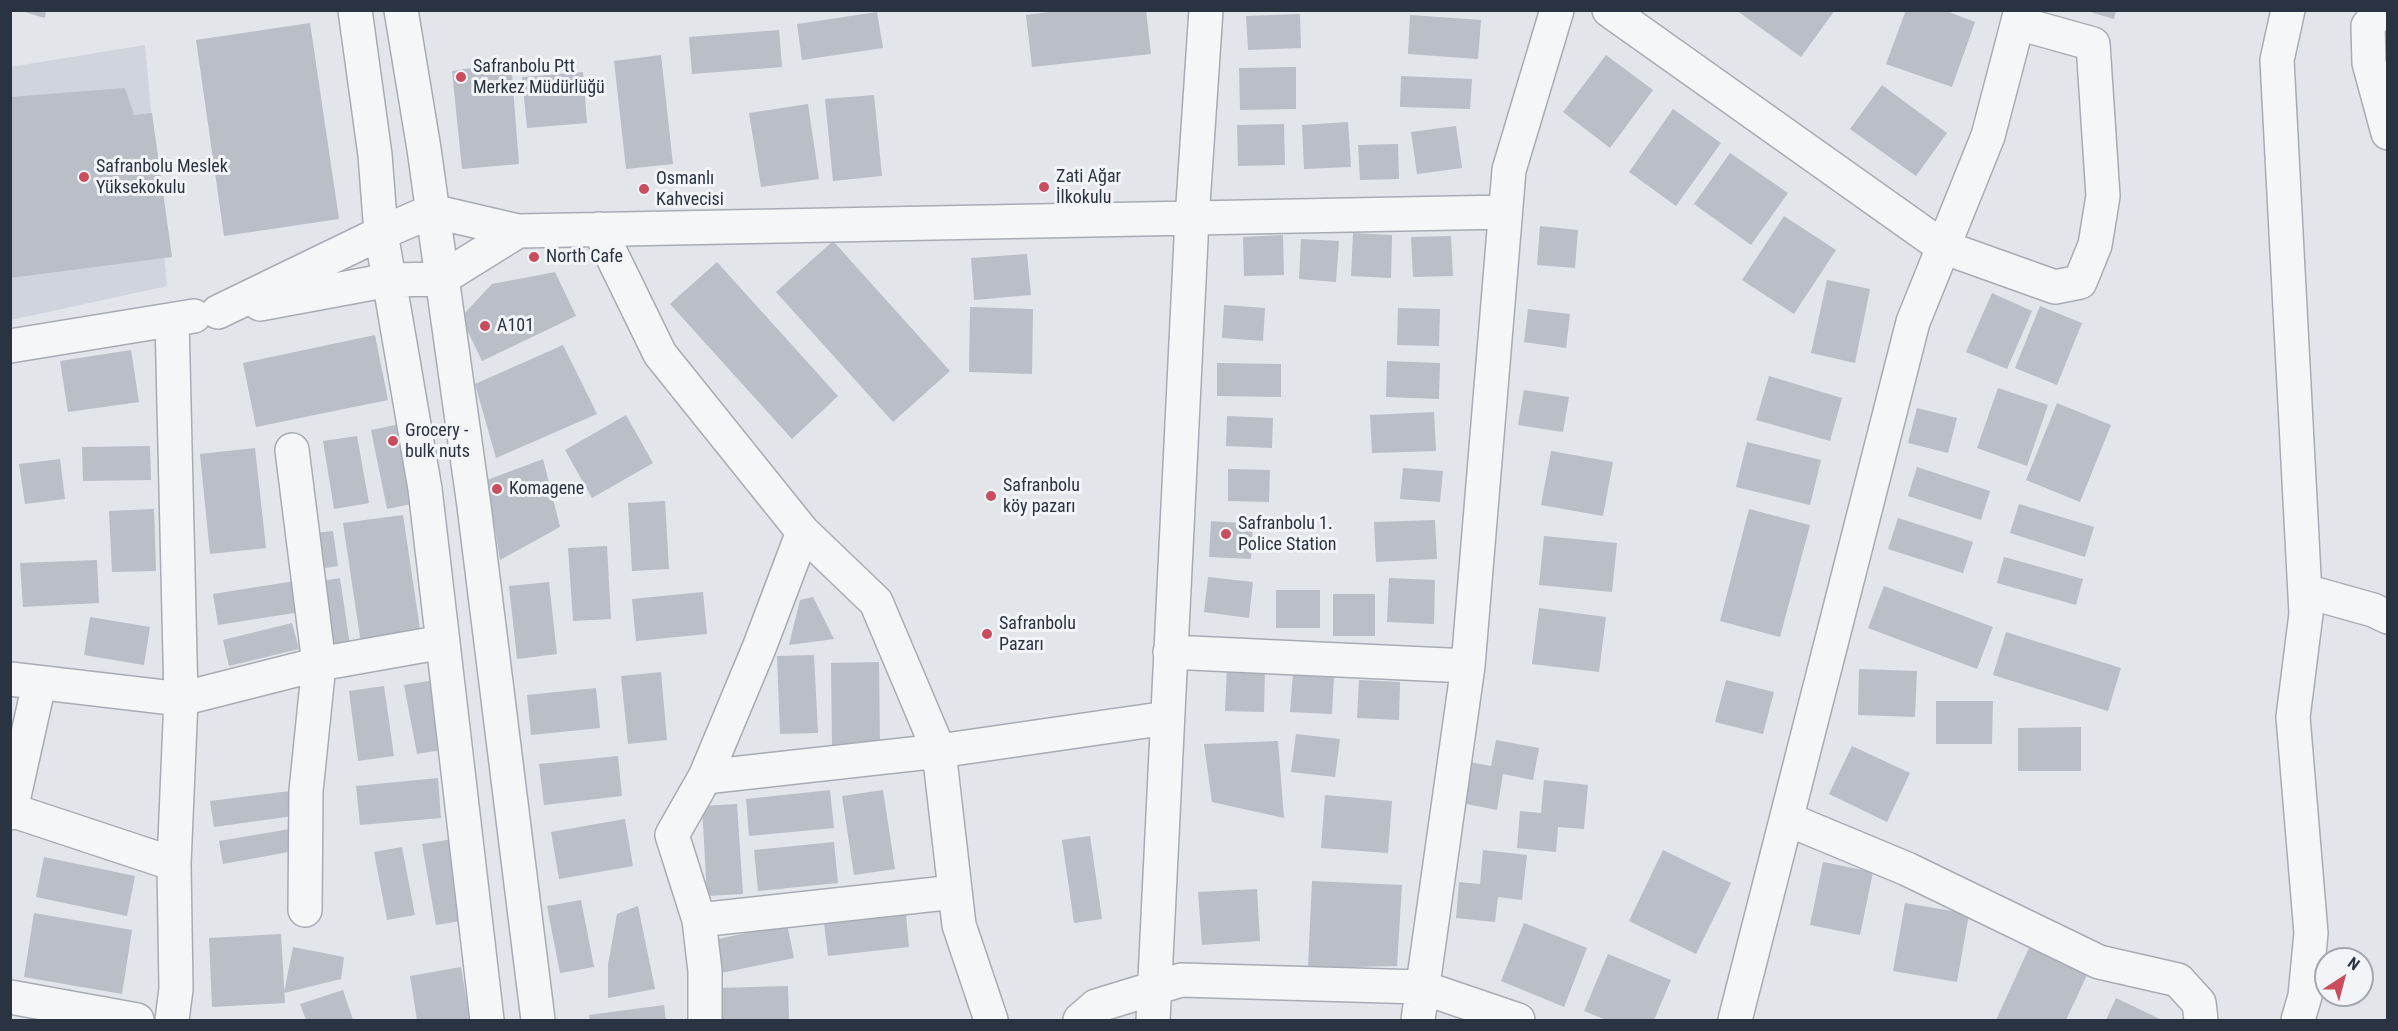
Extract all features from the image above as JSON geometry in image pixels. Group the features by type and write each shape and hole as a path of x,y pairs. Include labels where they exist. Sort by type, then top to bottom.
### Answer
{"street":[{"path":"355,10 375,155 381,233 425,489 487,1020"},
{"path":"401,10 474,506 538,1020"},
{"path":"1153,1020 1192,219 1206,10"},
{"path":"1418,1020 1468,666 1509,170 1557,10"},
{"path":"1609,10 1943,247 2055,287 2080,282 2095,245 2103,196 2093,44 2019,17 1988,136 1943,247 1913,322 1735,1020"},
{"path":"2288,10 2277,60 2306,614 2293,717 2311,933 2305,996 2298,1020"},
{"path":"2380,10 2368,26 2369,63 2383,100 2388,133"},
{"path":"218,312 381,233 432,211 518,231 1505,212"},
{"path":"599,229 660,354 803,532 876,602 939,751 959,925 991,1020"},
{"path":"10,346 218,312 389,280 441,279 518,231"},
{"path":"172,320 181,699 174,864 176,988 172,1020"},
{"path":"292,450 319,664 306,791 305,910"},
{"path":"705,1020 705,970 699,920 672,835 705,777 759,648 803,532"},
{"path":"2305,591 2373,610 2388,617"},
{"path":"174,864 11,811 25,681 181,699 319,664 443,642"},
{"path":"1170,652 1468,666"},
{"path":"705,777 939,751 1167,718"},
{"path":"1787,819 1907,868 2099,962 2178,980 2199,1003 2201,1020"},
{"path":"699,920 955,891"},
{"path":"1080,1020 1096,1006 1181,980 1421,987 1518,1020"},
{"path":"10,997 136,1020"}],"shaded area":[{"name":"Safranbolu Meslek Yüksekokulu","path":"145,45 167,286 11,320 10,67"}],"building":[{"path":"18,10 46,10 45,18"},
{"path":"1064,10 1146,10 1151,54 1032,67 1026,15"},
{"path":"1736,10 1835,10 1801,57"},
{"path":"1906,10 1944,10 1975,22 1952,87 1886,64"},
{"path":"2083,10 2116,10 2114,19"},
{"path":"877,12 883,48 802,60 797,24"},
{"path":"1300,14 1301,48 1248,50 1246,16"},
{"path":"1410,15 1481,20 1478,59 1408,54"},
{"path":"310,23 339,219 224,236 196,40"},
{"path":"779,30 782,67 692,74 689,37"},
{"path":"661,55 673,164 626,169 614,61"},
{"path":"1606,55 1653,90 1610,148 1563,112"},
{"path":"511,62 519,164 462,169 452,71"},
{"path":"1296,67 1296,109 1240,110 1239,68"},
{"path":"583,72 587,123 527,128 522,77"},
{"path":"1401,76 1472,79 1470,109 1400,107"},
{"path":"1882,85 1947,133 1916,176 1850,129"},
{"name":"Safranbolu Meslek Yüksekokulu","path":"125,88 134,115 152,113 172,257 10,278 10,97"},
{"path":"874,95 882,176 833,181 825,99"},
{"path":"808,104 819,179 761,187 749,113"},
{"path":"1673,109 1721,143 1676,206 1629,172"},
{"path":"1348,122 1351,167 1304,169 1302,125"},
{"path":"1284,124 1285,165 1238,166 1237,125"},
{"path":"1456,126 1462,168 1417,174 1411,132"},
{"path":"1398,144 1399,179 1360,180 1358,145"},
{"path":"1730,153 1788,193 1751,245 1694,204"},
{"path":"1784,216 1836,250 1794,314 1742,280"},
{"path":"1540,226 1578,230 1575,268 1537,265"},
{"path":"1353,233 1392,235 1391,278 1351,276"},
{"path":"1283,235 1284,275 1244,276 1243,237"},
{"path":"1451,236 1453,276 1413,277 1411,237"},
{"path":"1301,239 1339,241 1336,282 1299,279"},
{"path":"833,241 950,371 893,422 776,292"},
{"path":"1027,254 1031,295 974,300 971,258"},
{"path":"717,262 838,396 792,439 670,304"},
{"path":"555,272 576,316 482,361 461,317 492,284"},
{"path":"1827,280 1870,289 1855,363 1811,353"},
{"path":"1992,293 2032,311 2007,369 1966,352"},
{"path":"1224,305 1265,308 1263,341 1222,338"},
{"path":"2040,306 2082,323 2057,385 2015,368"},
{"path":"970,307 1033,309 1032,374 969,372"},
{"path":"1398,308 1440,309 1439,346 1397,345"},
{"path":"1528,309 1570,314 1566,348 1524,342"},
{"path":"375,335 388,400 256,427 243,363"},
{"path":"563,345 597,414 496,458 475,384"},
{"path":"131,350 139,402 68,412 60,361"},
{"path":"1387,361 1440,363 1439,399 1386,397"},
{"path":"1217,363 1281,364 1281,397 1217,396"},
{"path":"1769,376 1842,398 1830,441 1756,420"},
{"path":"1998,388 2048,405 2027,466 1977,448"},
{"path":"1524,390 1569,397 1563,432 1518,425"},
{"path":"2057,403 2111,425 2080,502 2026,480"},
{"path":"1917,408 1957,418 1948,453 1908,443"},
{"path":"1434,412 1436,451 1372,453 1370,415"},
{"path":"626,415 653,463 592,498 565,450"},
{"path":"1227,416 1273,418 1272,448 1226,446"},
{"path":"400,424 416,503 387,509 371,430"},
{"path":"357,436 369,503 334,509 323,441"},
{"path":"1747,442 1821,460 1810,505 1736,487"},
{"path":"150,446 151,480 83,481 82,447"},
{"path":"255,448 266,548 210,554 200,454"},
{"path":"1551,451 1613,462 1603,516 1541,505"},
{"path":"60,459 65,499 25,504 19,464"},
{"path":"543,459 560,527 500,560 487,480"},
{"path":"1917,467 1990,491 1981,520 1908,496"},
{"path":"1403,468 1443,471 1440,502 1400,499"},
{"path":"1228,469 1270,470 1269,502 1228,501"},
{"path":"665,501 669,569 632,571 628,503"},
{"path":"2019,504 2094,527 2085,557 2010,533"},
{"path":"154,509 156,571 112,572 109,511"},
{"path":"1749,509 1810,525 1780,637 1720,621"},
{"path":"403,515 421,636 361,644 343,523"},
{"path":"1898,518 1973,542 1963,573 1888,549"},
{"path":"1435,520 1437,559 1376,562 1374,522"},
{"path":"1211,521 1253,524 1251,559 1209,557"},
{"path":"333,531 338,566 319,569 314,533"},
{"path":"1544,536 1617,543 1612,592 1539,585"},
{"path":"607,546 611,619 573,621 568,548"},
{"path":"2004,557 2083,579 2076,605 1997,583"},
{"path":"97,560 99,603 23,607 20,563"},
{"path":"1208,577 1253,582 1249,618 1204,612"},
{"path":"340,578 350,646 326,650 316,582"},
{"path":"1389,578 1435,580 1434,624 1387,622"},
{"path":"295,581 300,612 218,625 213,594"},
{"path":"549,582 557,654 517,659 509,586"},
{"path":"1884,586 1993,627 1977,669 1868,628"},
{"path":"1276,590 1320,590 1320,628 1276,628"},
{"path":"703,592 707,634 636,641 632,599"},
{"path":"1333,594 1375,594 1375,636 1333,636"},
{"path":"813,597 834,639 789,645 800,600"},
{"path":"1539,608 1606,617 1599,672 1532,664"},
{"path":"90,617 150,627 144,665 84,655"},
{"path":"292,623 299,649 229,666 223,640"},
{"path":"2006,632 2121,668 2108,711 1993,675"},
{"path":"814,655 818,733 780,734 777,656"},
{"path":"879,662 880,745 832,745 831,663"},
{"path":"1227,667 1265,668 1264,712 1225,711"},
{"path":"1859,669 1917,671 1915,717 1858,715"},
{"path":"661,672 667,740 628,744 621,676"},
{"path":"1293,673 1334,676 1332,714 1290,712"},
{"path":"435,680 447,749 417,754 404,685"},
{"path":"1359,680 1400,682 1399,720 1357,718"},
{"path":"1726,680 1774,692 1763,734 1715,722"},
{"path":"384,686 394,756 358,761 349,691"},
{"path":"596,688 600,728 531,735 527,695"},
{"path":"1936,701 1993,701 1992,744 1936,744"},
{"path":"2081,727 2081,771 2018,771 2018,728"},
{"path":"1296,734 1340,739 1335,777 1291,772"},
{"path":"1496,740 1539,748 1533,780 1503,774 1497,810 1461,803 1469,762 1491,766"},
{"path":"1278,741 1284,818 1212,802 1204,744"},
{"path":"1852,746 1910,773 1887,822 1829,794"},
{"path":"618,756 622,796 544,805 539,764"},
{"path":"438,778 441,818 360,825 356,786"},
{"path":"1544,780 1588,785 1584,829 1558,827 1556,852 1517,848 1520,811 1541,813"},
{"path":"830,790 834,828 749,836 746,799"},
{"path":"883,790 895,869 854,875 842,796"},
{"path":"290,791 293,816 214,827 210,801"},
{"path":"1325,795 1392,801 1388,853 1321,848"},
{"path":"737,804 743,894 707,896 702,806"},
{"path":"625,819 633,866 559,879 551,832"},
{"path":"290,829 294,851 223,864 219,841"},
{"path":"1090,836 1102,919 1074,923 1062,840"},
{"path":"453,839 467,920 436,925 422,844"},
{"path":"834,842 838,883 758,891 754,850"},
{"path":"402,847 415,915 387,920 374,852"},
{"path":"1483,850 1527,855 1522,900 1498,897 1495,922 1456,918 1459,882 1480,884"},
{"path":"1663,850 1731,883 1696,954 1629,921"},
{"path":"44,857 135,876 127,916 36,897"},
{"path":"1823,862 1873,872 1860,935 1810,925"},
{"path":"1312,881 1402,885 1397,966 1308,968"},
{"path":"1257,889 1260,941 1202,945 1198,892"},
{"path":"581,900 594,967 560,973 547,906"},
{"path":"1905,903 1969,914 1957,982 1893,971"},
{"path":"638,906 655,989 608,998 608,965 617,914"},
{"path":"34,913 132,930 122,994 24,977"},
{"path":"906,915 909,947 828,956 824,923"},
{"path":"1524,923 1587,948 1564,1007 1501,981"},
{"path":"787,924 794,958 721,973 714,940"},
{"path":"281,934 285,1003 212,1007 209,938"},
{"path":"293,947 344,957 341,979 284,993"},
{"path":"2029,948 2087,975 2066,1020 1996,1020"},
{"path":"1608,954 1671,980 1654,1020 1606,1020 1584,1011"},
{"path":"461,967 470,1020 417,1020 410,976"},
{"path":"788,986 789,1020 719,1020 718,988"},
{"path":"343,990 353,1020 306,1020 300,1004"},
{"path":"2116,998 2162,1020 2106,1020"},
{"path":"664,1005 666,1020 590,1020 589,1015"}],"place":[{"name":"Safranbolu Ptt Merkez Müdürlüğü","path":"461,77"},
{"name":"Safranbolu Meslek Yüksekokulu","path":"84,177"},
{"name":"Zati Ağar İlkokulu","path":"1044,187"},
{"name":"Osmanlı Kahvecisi","path":"644,189"},
{"name":"North Cafe","path":"534,257"},
{"name":"A101","path":"485,326"},
{"name":"Grocery - bulk nuts","path":"393,441"},
{"name":"Komagene","path":"497,489"},
{"name":"Safranbolu köy pazarı","path":"991,496"},
{"name":"Safranbolu 1. Police Station","path":"1226,534"},
{"name":"Safranbolu Pazarı","path":"987,634"}]}
